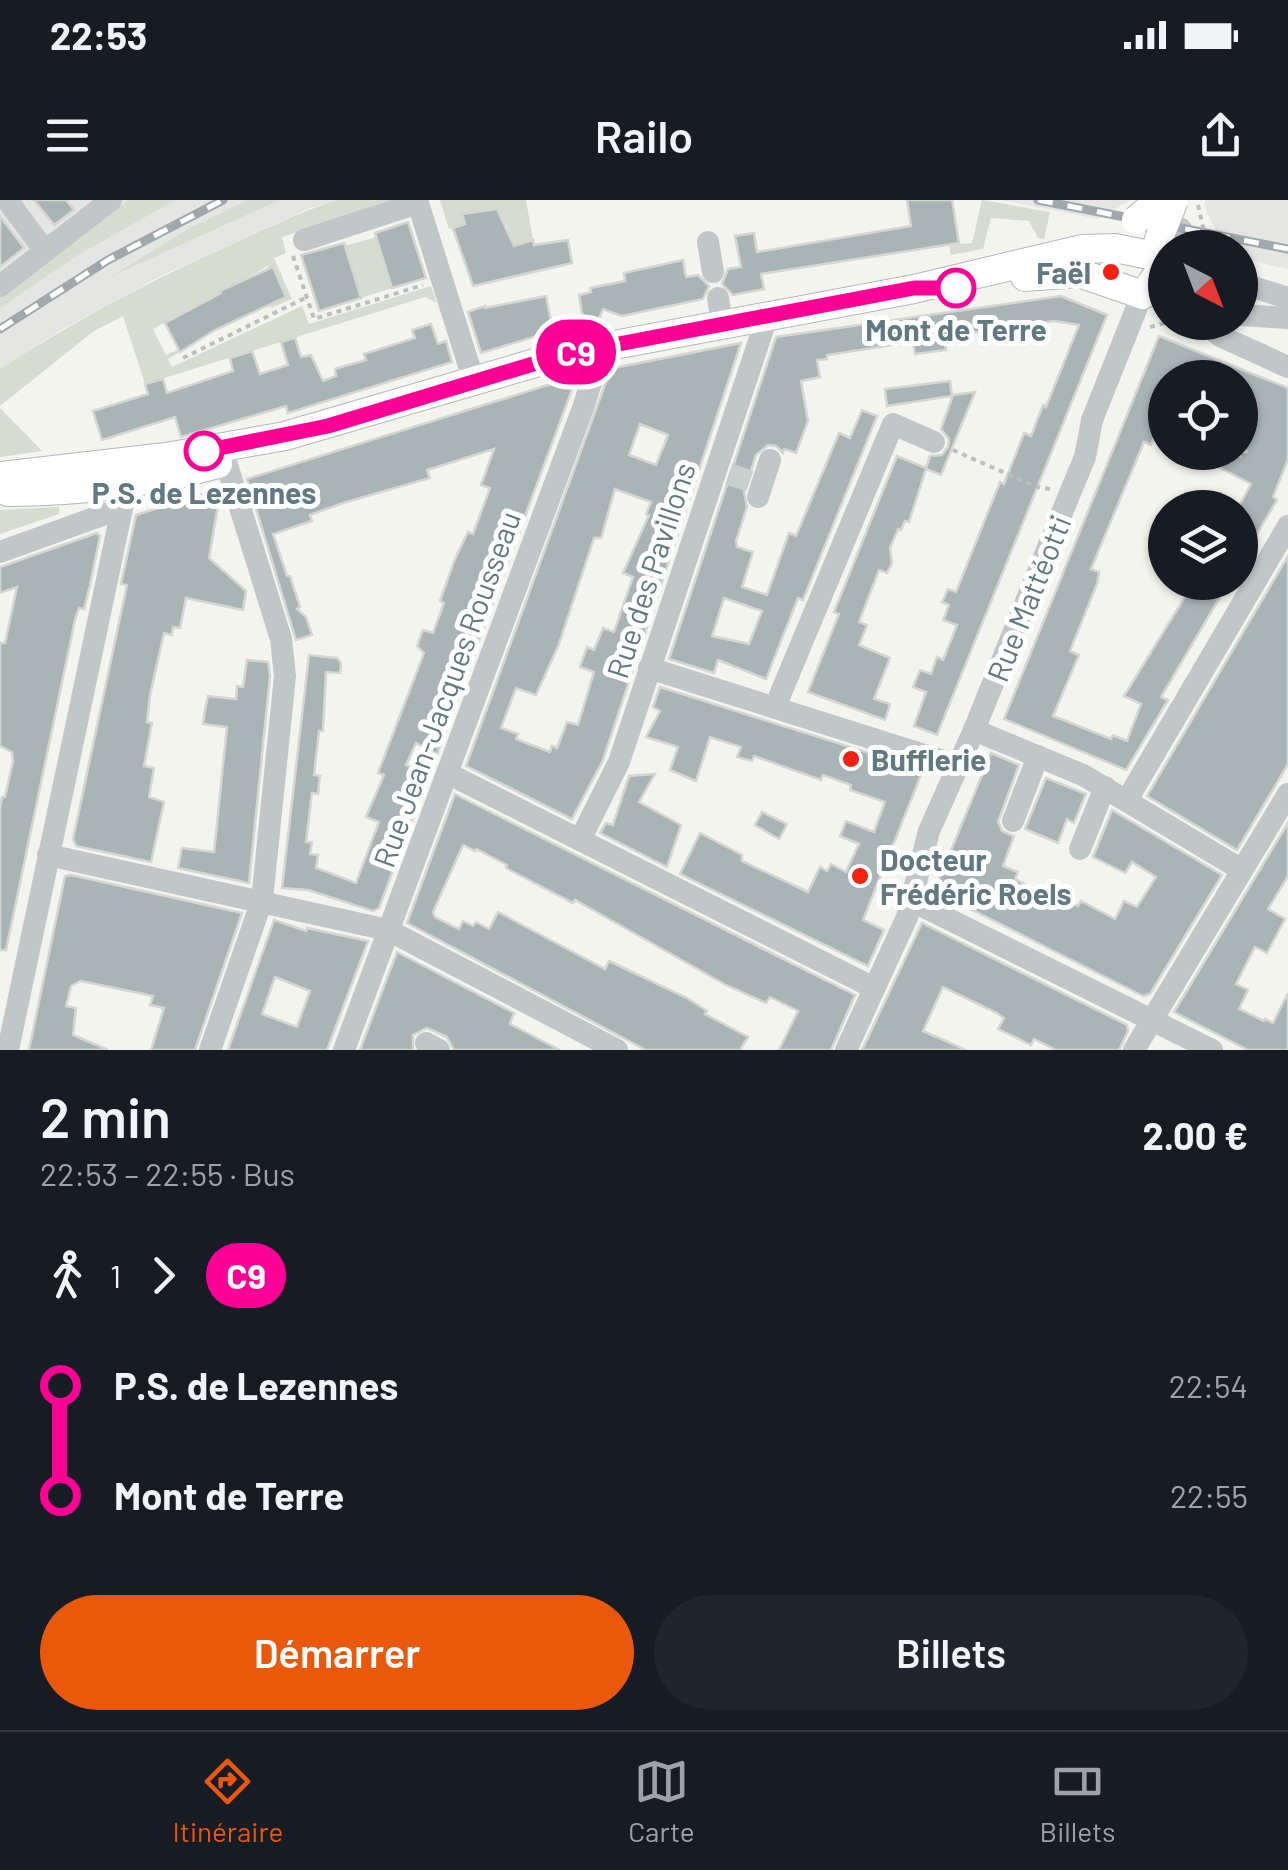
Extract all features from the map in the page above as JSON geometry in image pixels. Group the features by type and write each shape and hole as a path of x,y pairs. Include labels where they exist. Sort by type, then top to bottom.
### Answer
{"main road":[{"path":"0,492 126,492 227,454 720,310 768,314 914,288 1082,248 1147,212 1160,200"},
{"path":"1174,200 1175,230"},
{"path":"1179,230 1186,200"},
{"path":"1082,248 1148,247"},
{"path":"914,288 945,289 1040,275 1086,274 1148,296"},
{"path":"0,476 227,454"}],"street":[{"path":"8,200 45,251"},
{"path":"304,240 418,203 474,382"},
{"path":"0,286 98,204"},
{"path":"708,242 714,272"},
{"name":"Rue Mattéotti","path":"846,1050 912,900 930,831 1070,493 1084,457 1092,420 1148,310"},
{"name":"Rue des Pavillons","path":"580,840 612,778 722,471 768,314"},
{"path":"1258,316 1288,318"},
{"path":"1229,340 1288,367"},
{"name":"Rue Jean-Jacques Rousseau","path":"344,1050 583,408 595,370 596,347"},
{"path":"775,707 893,424 934,442"},
{"path":"210,1050 262,900 285,688 285,656 227,454"},
{"path":"758,488 770,460"},
{"path":"8,1050 126,492 120,474 101,466"},
{"path":"0,552 111,512 126,492"},
{"path":"1127,800 1288,526"},
{"path":"649,668 956,765"},
{"path":"974,730 1105,787 1242,870"},
{"path":"1012,821 1038,756"},
{"path":"447,773 874,988"},
{"path":"1080,848 1105,787"},
{"path":"1134,1050 1288,794"},
{"path":"48,856 388,930 577,1041 617,1050"},
{"path":"912,900 1212,1050"}],"path":[{"path":"1198,200 1203,230"},
{"path":"304,240 289,245 314,318 442,279"},
{"path":"183,358 307,298"},
{"path":"1144,326 1148,327"},
{"path":"934,442 1037,486 1070,493"}],"shaded area":[{"path":"0,200 337,200 308,209 161,276 56,333 0,369"},
{"path":"129,200 175,200 78,255 0,308 0,295"},
{"path":"248,200 280,200 112,276 188,229"},
{"path":"337,200 399,200 282,237 286,253 274,258 292,299 271,308 268,266 153,329 166,355 179,349 168,359 172,367 302,306 309,324 431,286 437,303 425,297 145,384 123,316 94,331 0,406 0,369 28,351 171,273"},
{"path":"440,200 526,200 533,240 510,247 507,225 503,226 497,209 463,214 465,224 449,229"},
{"path":"982,200 1050,212 1044,239 1038,238 1029,221 991,218 983,249 951,255 949,245 972,243"},
{"path":"1001,200 1131,200 1098,219"},
{"path":"1205,200 1288,200 1288,269 1258,262 1258,230 1216,230"},
{"path":"376,237 392,288 361,298 345,246"},
{"path":"0,408 42,451 0,457"},
{"path":"59,507 59,514 0,534 0,510"}],"building":[{"path":"34,200 66,200 74,210 54,225"},
{"path":"907,200 952,200 959,243 761,274 764,289 733,295 722,284 728,269 741,267 735,236 754,233 757,252 911,226"},
{"path":"497,209 514,246 533,240 534,245 568,240 572,263 473,286 453,228 465,224 462,214"},
{"path":"0,216 24,248 0,267"},
{"path":"408,222 426,278 392,288 375,233"},
{"path":"344,243 361,298 319,311 301,255"},
{"path":"683,260 686,277 698,275 709,286 703,299 622,316 603,309 598,321 584,324 579,295 591,292 590,288 625,281 624,273"},
{"path":"273,267 286,297 215,330 180,352 165,323 220,291"},
{"path":"546,296 553,331 481,353 468,312"},
{"path":"1061,296 1107,315 937,735 914,726 926,692 913,687 920,670 931,674 937,657 943,660 957,625 943,620 949,605 942,602 948,589 956,592 1000,482 1004,484 1024,433 1031,436 1043,405 1046,407 1079,325 1055,321 944,337 946,350 915,354 913,342 827,355 827,359 817,360 820,377 801,381 808,421 796,453 784,449 783,453 768,445 756,455 744,492 747,507 736,541 737,547 753,552 742,587 767,595 789,533 796,536 839,433 850,438 862,410 877,416 803,600 798,598 766,679 718,660 714,673 669,659 776,337","holes":["724,598 762,611 749,644 712,636"]},
{"path":"431,324 438,344 446,341 452,362 288,413 286,406 181,437 175,417 102,440 93,411 148,394 145,384 163,379 167,393 233,371 230,358 252,351 260,374 288,365 281,342 295,338 301,357 311,355 323,381 336,376 335,369 366,360 364,354 415,338 412,330"},
{"path":"1157,340 1169,340 1219,360 1149,360"},
{"path":"741,343 603,760 572,819 466,766 614,368","holes":["640,424 668,435 656,465 629,455","615,489 651,502 646,514 649,515 623,573 633,577 614,632 603,628 594,650 587,647 580,667 594,672 578,725 567,722 557,748 552,746 550,752 516,739 518,734 501,728 516,688 536,695 559,644 594,538 601,538"]},
{"path":"1148,363 1148,444 1144,442 1091,569 1099,572 1097,584 1070,651 1079,655 1053,716 1111,739 1113,735 1127,741 1141,704 1124,696 1183,600 1218,600 1161,697 1168,700 1126,770 1004,719"},
{"path":"577,376 437,754 416,743 406,765 428,777 379,908 373,911 308,890 282,888 309,655 337,658 341,663 340,673 326,672 323,731 319,731 314,775 320,776 318,794 312,793 306,842 312,842 310,854 318,855 316,868 356,883 379,822 366,817 384,775 378,773 424,653 417,646 423,630 433,633 455,559 468,532 473,534 490,488 481,485 494,449 427,470 430,478 310,515 312,521 273,534 300,607 297,609 306,617 312,635 296,640 247,479"},
{"path":"1258,376 1288,388 1288,459 1273,497 1277,500 1258,532 1258,490 1248,490 1251,484 1224,470 1258,470"},
{"path":"950,381 952,396 887,406 885,389"},
{"path":"975,392 941,475 926,469 909,522 898,529 890,548 892,563 887,573 879,570 859,622 867,625 859,645 890,658 874,699 890,704 885,720 808,692 839,614 834,612 897,456 926,468 930,456 942,455 949,439 941,429 953,395"},
{"path":"219,489 209,558 246,591 243,610 186,598 180,628 173,627 172,635 164,633 150,695 147,722 152,723 144,766 154,768 149,797 164,802 151,862 76,846 73,839 127,585 121,584 136,515"},
{"path":"97,533 100,536 90,585 84,609 79,608 75,620 6,950 0,950 0,807 13,761 12,752 0,746 0,643 5,643 17,587 0,593 0,567"},
{"path":"1288,556 1288,764 1237,850 1147,796"},
{"path":"247,660 268,662 270,676 249,883 178,868 182,848 214,852 227,727 203,724 205,710 208,696 236,699 237,686 243,687"},
{"path":"660,687 923,770 863,920 884,930 868,966 680,874 700,833 742,855 742,861 808,892 820,867 827,871 831,864 846,872 859,844 840,836 846,821 874,832 885,802 823,775 821,780 754,756 752,761 737,757 741,747 710,737 696,781 670,770 678,747 646,737 660,711 653,707"},
{"path":"991,753 1019,765 998,822 1002,831 1014,836 1003,866 1018,872 1015,879 1028,886 1068,906 1070,902 1078,906 1081,901 1115,919 1124,901 1137,907 1156,877 1132,862 1125,873 1093,857 1112,810 1222,875 1150,994 1143,996 939,893 936,887"},
{"path":"655,774 639,802 681,825 667,867 600,833 606,823 613,825 629,776"},
{"path":"1046,778 1086,794 1074,823 1067,819 1058,843 1025,829"},
{"path":"455,794 855,995 831,1050 779,1050 798,1011 770,997 766,1003 726,985 575,900 573,903 463,845 433,912 435,917 459,929 463,921 489,929 498,912 605,969 609,961 687,998 707,1011 705,1014 748,1037 740,1050 646,1050 407,923"},
{"path":"762,812 787,824 779,839 755,825"},
{"path":"1288,823 1288,876 1268,909 1285,919 1267,953 1255,947 1236,984 1248,990 1239,1009 1273,1023 1288,993 1288,1050 1248,1050 1174,1012"},
{"path":"65,876 242,913 195,1050 151,1050 164,1008 150,1005 153,996 81,981 71,986 66,1006 76,1008 73,1035 108,1050 29,1050"},
{"path":"274,920 306,931 307,928 368,941 327,1050 228,1050","holes":["275,977 310,991 297,1027 262,1014"]},
{"path":"922,923 1127,1025 1119,1050 1056,1050 1034,1039 1031,1045 998,1029 1004,1018 997,1013 943,987 923,1031 966,1050 862,1050"},
{"path":"397,952 514,1013 510,1024 560,1050 454,1050 447,1037 427,1028 413,1035 413,1050 360,1050"}],"tunnel":[{"path":"729,474 755,483"}],"railway":[{"path":"0,329 108,260 223,200"},
{"path":"1038,200 1288,249"}],"bus line":[{"name":"C9","path":"204,451 328,426 596,347 914,288 956,288"}],"place":[{"name":"Faël","path":"1111,272"},
{"name":"Mont de Terre","path":"956,288"},
{"name":"P.S. de Lezennes","path":"204,451"},
{"name":"Bufflerie","path":"851,759"},
{"name":"Docteur Frédéric Roels","path":"860,876"}]}
